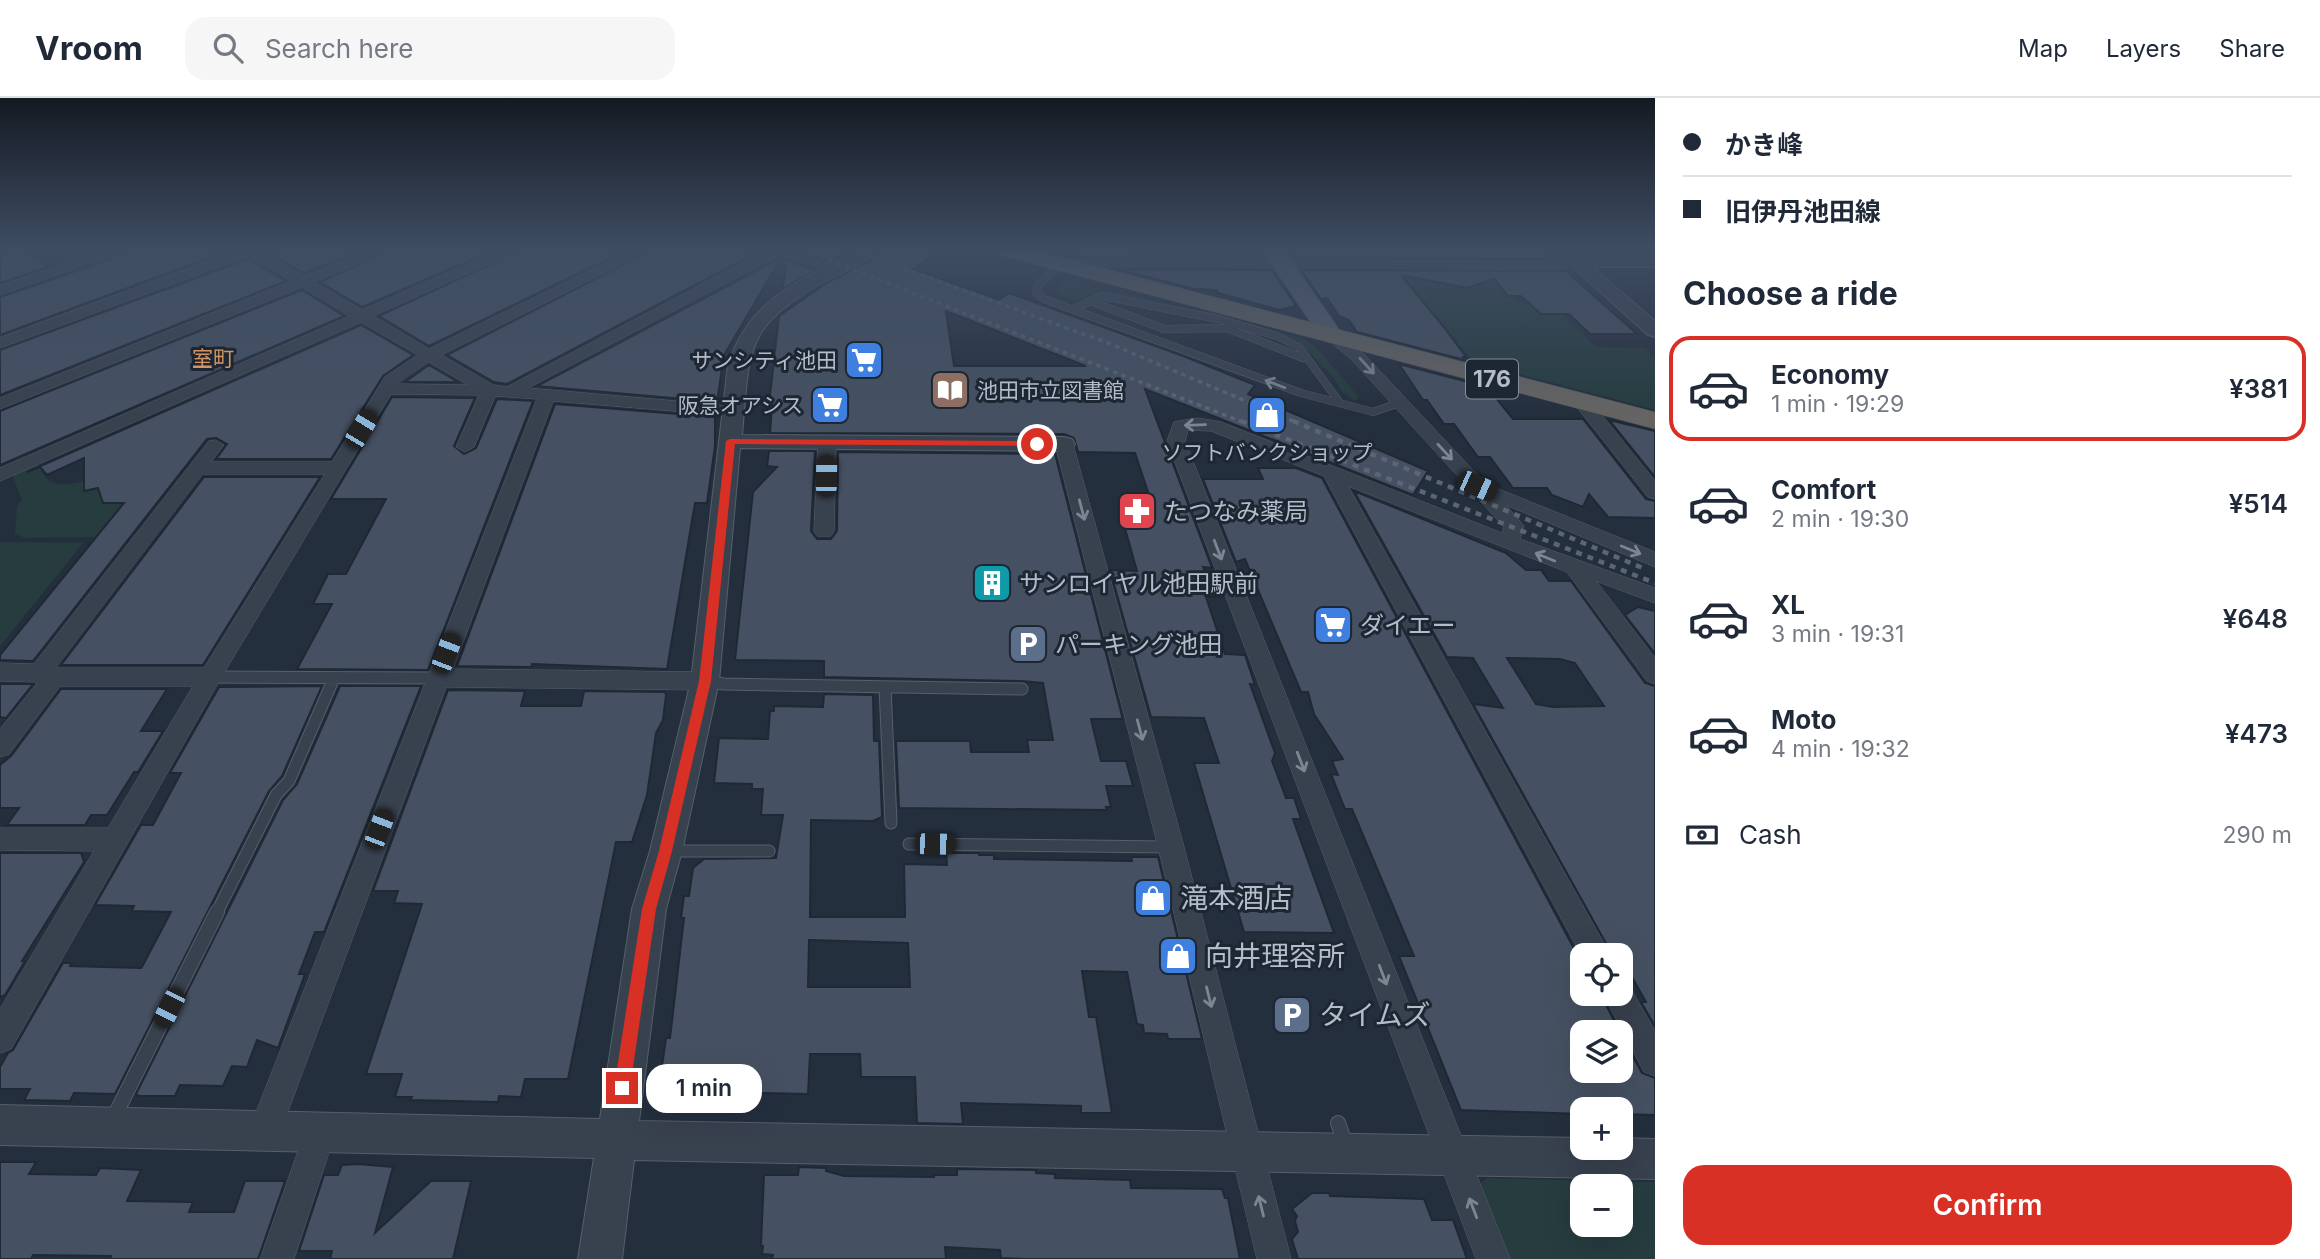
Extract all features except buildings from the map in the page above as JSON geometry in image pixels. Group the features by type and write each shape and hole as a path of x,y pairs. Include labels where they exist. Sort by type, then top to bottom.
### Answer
{"highway":[{"name":"176","path":"1214,304 1655,421"}],"main road":[{"path":"1310,304 1330,334"}],"street":[{"path":"0,343 104,304"},
{"path":"0,404 249,304"},
{"path":"344,304 427,356 489,390"},
{"path":"0,475 388,304"},
{"path":"0,1038 210,677 391,380 427,356 533,304"},
{"path":"509,392 676,304"},
{"path":"600,1259 649,909 666,851 705,681 738,365 753,328 780,304"},
{"path":"1625,304 1655,331"},
{"path":"1330,334 1359,358 1514,526 1509,542"},
{"path":"385,389 489,390 733,411"},
{"path":"465,447 489,390"},
{"path":"265,1130 436,678 547,395"},
{"path":"1582,402 1655,493"},
{"path":"1493,1259 1176,441 1180,426 1197,423 1215,426 1555,561 1573,565 1655,596"},
{"path":"730,441 1064,444 1171,848 1274,1259"},
{"path":"824,530 827,442"},
{"path":"0,747 47,675 215,445"},
{"path":"199,468 337,468"},
{"path":"1329,470 1590,943"},
{"path":"1477,486 1655,560"},
{"path":"1573,565 1655,675"},
{"path":"0,672 210,677"},
{"path":"436,678 705,681"},
{"path":"0,839 114,840"},
{"path":"1625,1006 1655,1061"},
{"path":"0,1125 320,1131 678,1143 1248,1153 1343,1139 1453,1157 1655,1159"},
{"path":"277,1259 320,1131"}],"lane":[{"path":"1059,304 1301,393 1373,411 1399,402"},
{"path":"1073,309 1085,304"},
{"path":"1096,304 1168,330 1217,326 1296,353 1321,374 1340,403"},
{"path":"1135,304 1218,319 1278,336 1299,347 1308,361"},
{"path":"210,677 436,678"},
{"path":"109,1127 276,795 289,781 334,678"},
{"path":"705,681 724,684 1022,689"},
{"path":"885,687 891,822"},
{"path":"909,844 1171,848"},
{"path":"666,851 769,851"}],"green space":[{"path":"1152,304 1171,304 1221,315 1302,339 1315,346 1359,397 1355,401 1343,393 1333,377 1298,340 1222,318"},
{"path":"1427,304 1552,304 1596,347 1645,348 1655,358 1655,410 1474,362"},
{"path":"180,434 95,537 24,538 15,533 17,506 22,500 12,475 37,463 50,481 63,484 79,482 116,468"},
{"path":"0,542 83,543 0,646"},
{"path":"1487,1178 1570,1180 1570,1237 1633,1237 1633,1181 1655,1182 1655,1259 1506,1259 1480,1184"}],"railway":[{"path":"941,304 1245,423"},
{"path":"1002,304 1108,343 1298,423"},
{"path":"1241,421 1655,583"},
{"path":"1293,421 1645,569"}],"place":[{"name":"サンシティ池田","path":"864,360"},
{"name":"池田市立図書館","path":"950,390"},
{"name":"阪急オアシス","path":"830,405"},
{"name":"ソフトバンクショップ","path":"1267,415"},
{"name":"たつなみ薬局","path":"1137,511"},
{"name":"サンロイヤル池田駅前","path":"992,583"},
{"name":"ダイエー","path":"1333,625"},
{"name":"パーキング池田","path":"1028,644"},
{"name":"滝本酒店","path":"1153,898"},
{"name":"向井理容所","path":"1178,956"},
{"name":"タイムズ","path":"1292,1015"}],"district":[{"name":"室町","path":"213,358"}],"route":[{"path":"622,1088 649,909 666,851 705,681 730,441 1037,444"}]}
